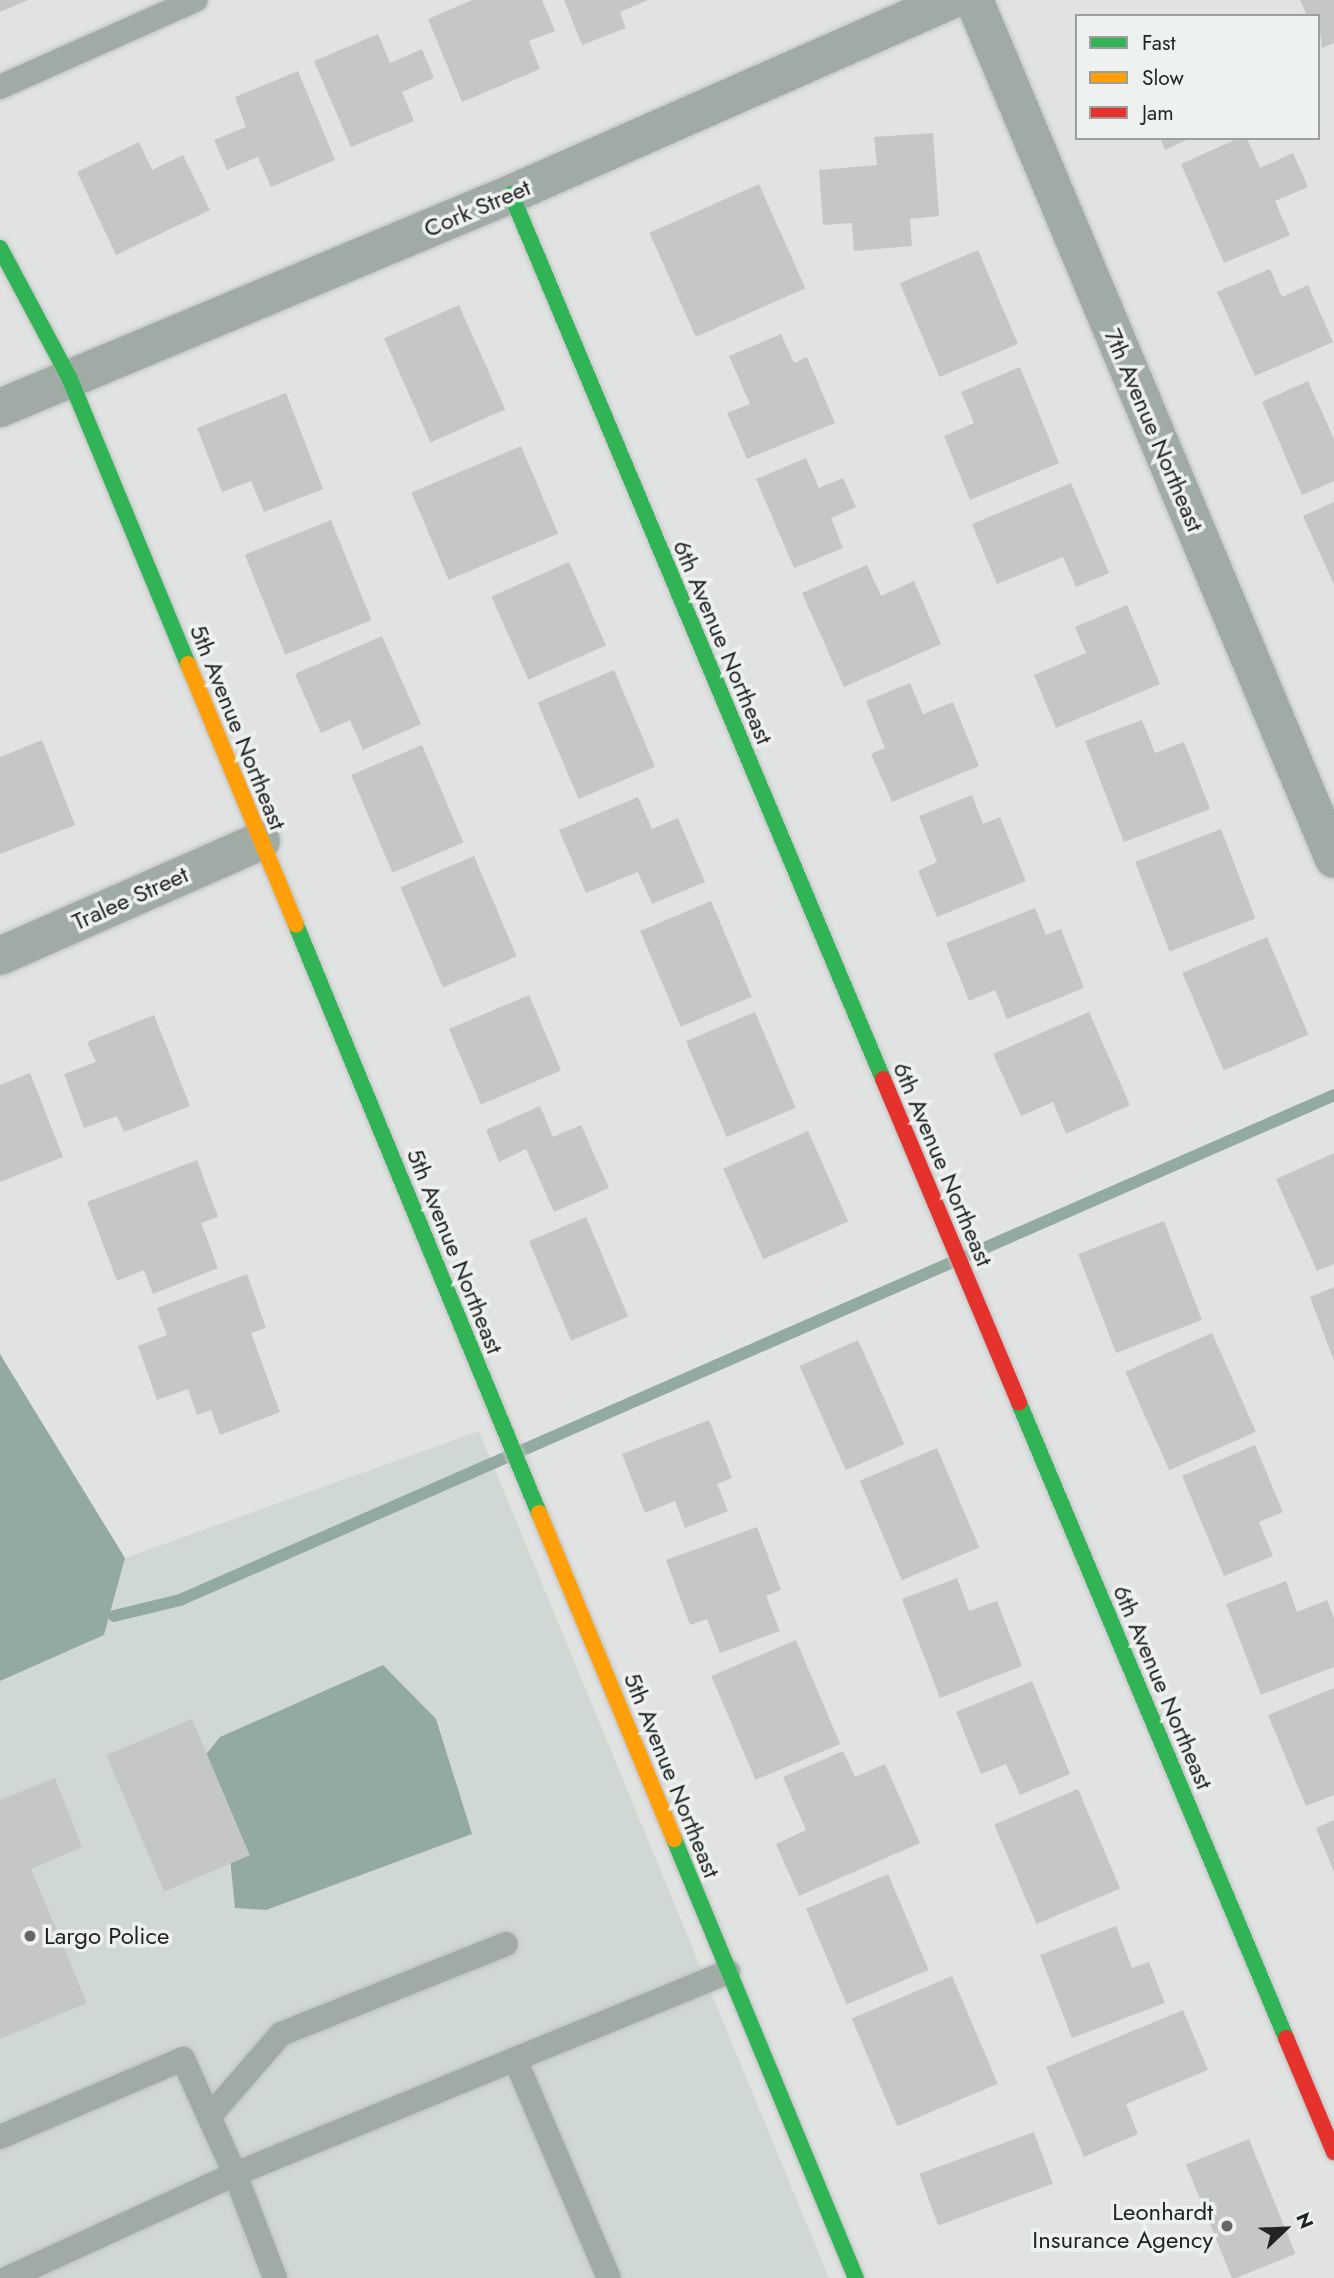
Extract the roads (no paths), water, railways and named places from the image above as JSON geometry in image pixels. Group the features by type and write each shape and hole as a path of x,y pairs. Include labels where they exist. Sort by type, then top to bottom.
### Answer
{"street":[{"name":"Cork Street","path":"0,408 511,194 951,0"},
{"name":"7th Avenue Northeast","path":"974,0 1334,859"},
{"name":"6th Avenue Northeast","path":"511,194 1334,2152"},
{"name":"5th Avenue Northeast","path":"0,248 69,377 856,2278"},
{"name":"Tralee Street","path":"0,956 261,841"}],"lane":[{"path":"0,87 195,0"},
{"path":"209,2117 281,2034 506,1944"},
{"path":"8,2278 235,2174 729,1972"},
{"path":"0,2137 183,2059 235,2174 275,2278"},
{"path":"515,2059 608,2278"}],"waterway":[{"path":"114,1616 180,1600 1334,1095"}],"place":[{"name":"Largo Police","path":"30,1936"},
{"name":"Leonhardt Insurance Agency","path":"1227,2226"}]}
